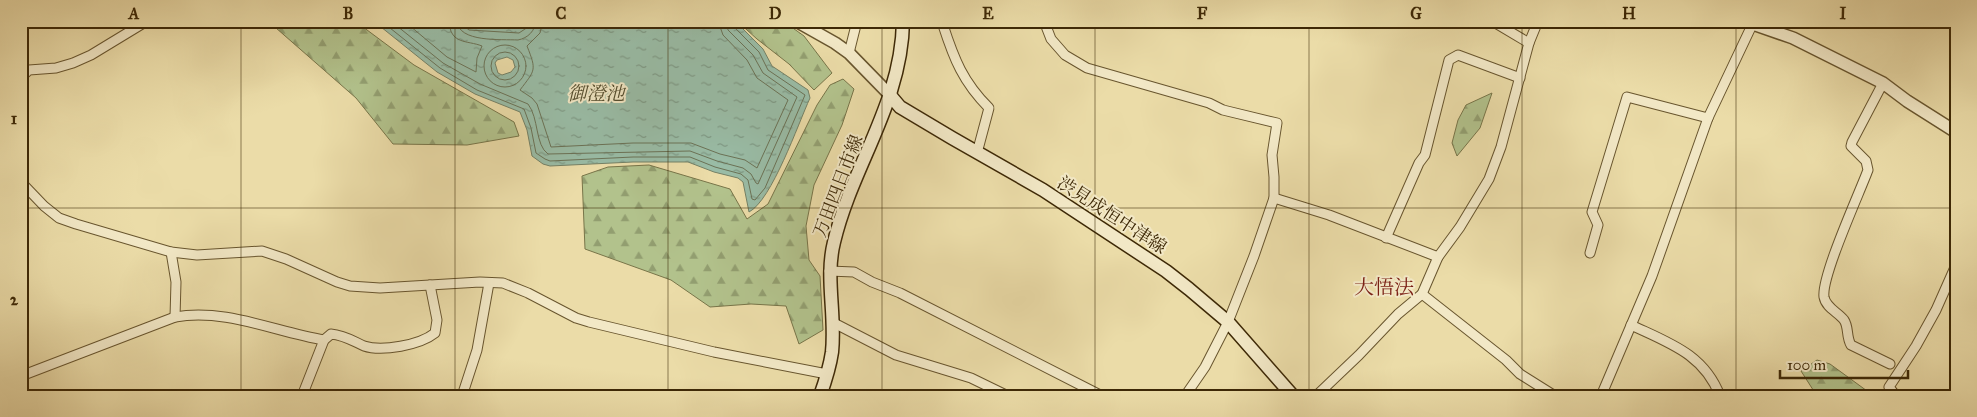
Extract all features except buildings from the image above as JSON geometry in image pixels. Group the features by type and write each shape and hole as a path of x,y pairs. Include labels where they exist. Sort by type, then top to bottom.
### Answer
{"main road":[{"name":"万田四日市線","path":"820,396 832,352 830,271 834,243 838,227 882,120 899,63 903,21"},
{"name":"渋見成恒中津線","path":"889,94 900,106 977,153 1043,190 1166,271 1228,322 1292,396"}],"street":[{"path":"21,78 25,68 56,68 73,62 98,51 148,21"},
{"path":"796,21 849,53 889,94"},
{"path":"849,53 857,21"},
{"path":"946,21 943,25 964,79 974,93 989,108 977,153"},
{"path":"1044,21 1051,39 1065,55 1086,68 1209,103 1223,110 1277,122 1272,155 1274,198 1228,322 1205,367 1184,396"},
{"path":"1492,21 1530,43"},
{"path":"1316,396 1398,314 1422,294 1438,258 1460,227 1489,179 1501,147 1538,21"},
{"path":"1601,396 1652,276 1708,118 1748,22 1793,38 1883,83 1907,101 1956,132"},
{"path":"1386,238 1419,163 1425,155 1450,60 1458,55 1520,78"},
{"path":"1883,83 1852,142 1851,146 1866,161 1868,170 1824,285 1824,298 1828,305 1844,321 1847,339 1851,345 1890,364"},
{"path":"1590,252 1598,225 1592,212 1627,97 1708,118"},
{"path":"21,182 44,206 59,218 171,252 197,255 262,250 350,286 380,288 489,282 503,283 516,287 562,311 589,322 714,352 827,374"},
{"path":"1274,198 1329,215 1438,258"},
{"path":"171,252 176,282 175,317"},
{"path":"1896,396 1889,387 1916,346 1936,310 1956,265"},
{"path":"830,271 854,272 872,282 900,293 1102,396"},
{"path":"462,396 477,350 489,282"},
{"path":"302,396 324,340 331,334 339,334 365,346 386,349 431,337 438,327 430,285"},
{"path":"1422,294 1506,360 1520,374 1555,396"},
{"path":"21,376 175,317 192,314 219,316 324,340"},
{"path":"832,322 896,355 970,378 1008,396"},
{"path":"1631,325 1680,349 1697,360 1711,376 1720,396"}],"green space":[{"path":"268,21 355,21 414,65 514,122 519,136 467,145 393,144 356,98"},
{"path":"737,21 783,21 804,36 832,73 814,90 789,64"},
{"path":"843,79 854,89 842,125 814,185 806,226 809,260 820,276 823,330 799,344 786,306 751,304 710,307 671,280 585,249 582,176 608,167 649,165 730,189 747,219 768,204 817,105 830,85"},
{"path":"1492,93 1480,128 1457,156 1452,143 1458,120 1466,105"},
{"path":"1817,360 1830,364 1874,396 1817,396 1801,371"}],"water":[{"name":"御澄池","path":"387,21 466,21 470,25 519,28 526,21 735,21 763,49 772,66 808,90 810,98 767,193 758,205 749,212 743,182 738,178 714,172 688,162 633,162 550,166 543,164 532,156 527,130 520,112 475,94 437,72 381,27","holes":["507,57 513,60 515,67 511,72 502,75 498,73 495,63 497,60"]}],"district":[{"name":"大悟法","path":"1384,287"}]}
